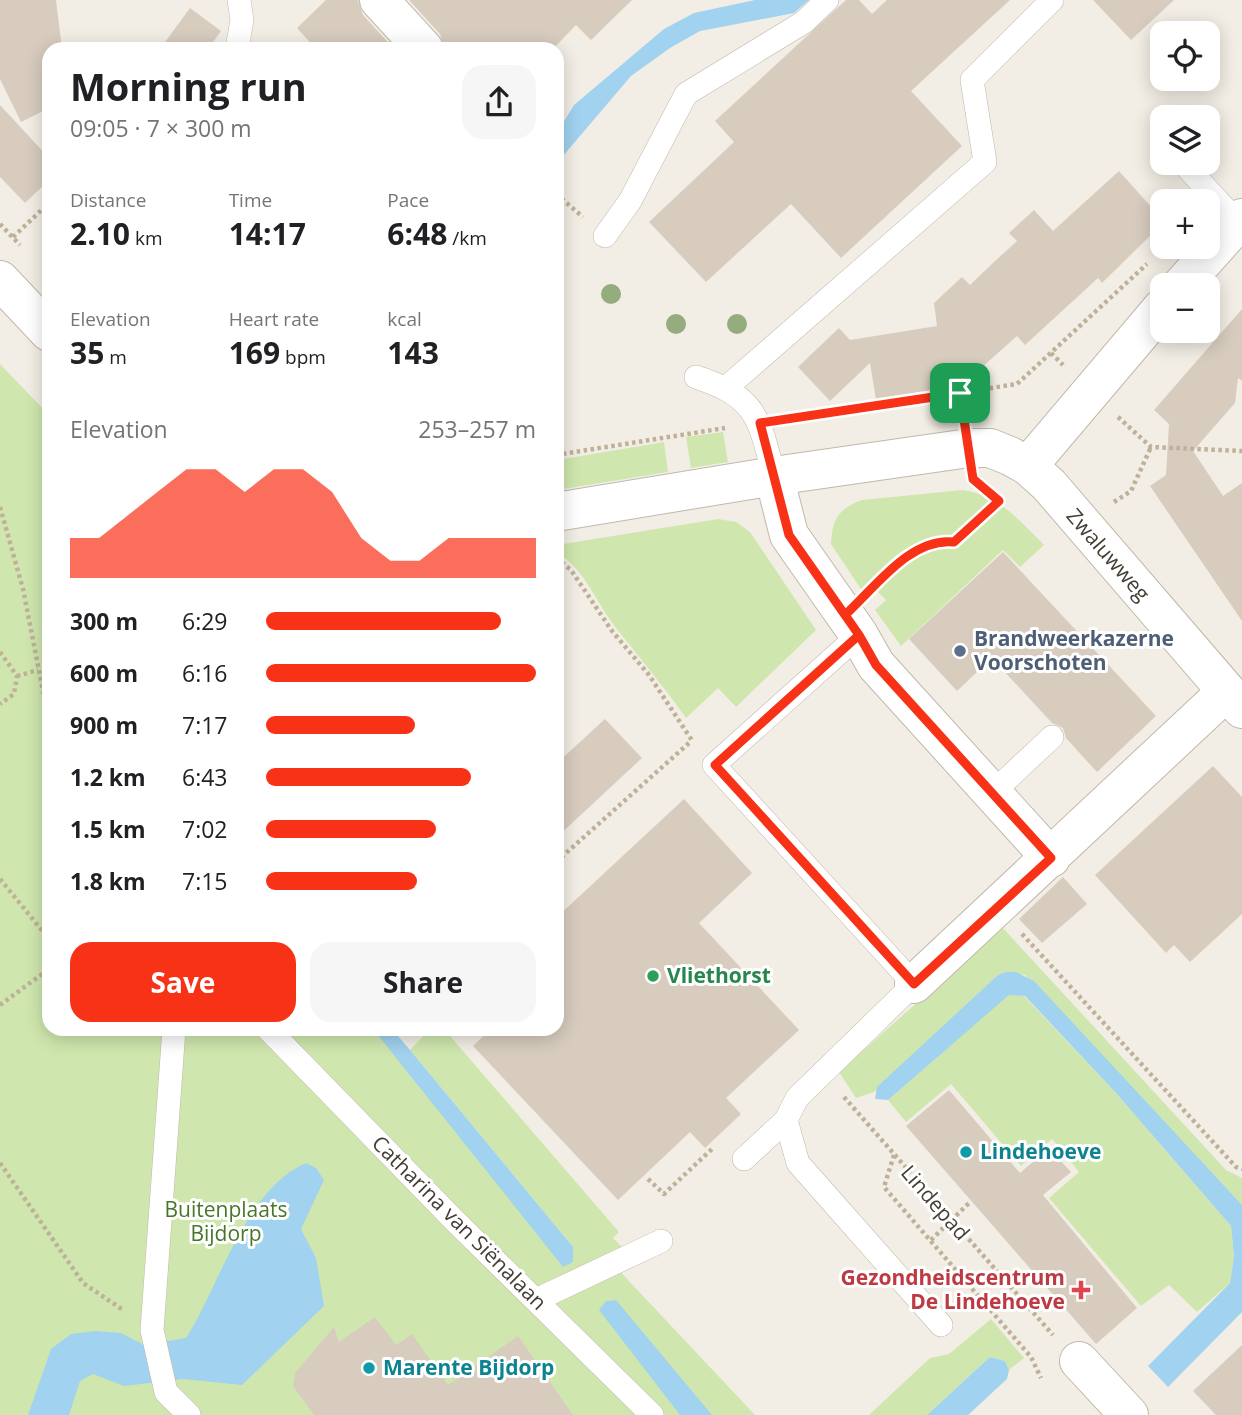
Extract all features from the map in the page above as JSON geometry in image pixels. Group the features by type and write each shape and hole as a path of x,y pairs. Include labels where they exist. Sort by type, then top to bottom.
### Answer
{"street":[{"path":"379,0 418,42"},
{"path":"1193,273 1240,221"},
{"path":"0,280 42,325"},
{"path":"1028,466 1150,322"},
{"name":"Zwaluwweg","path":"564,511 774,476 970,448 990,448 1028,466 1049,485 1234,700"},
{"path":"774,476 789,535 852,625 876,665 1051,858"},
{"path":"914,984 1051,858 1234,700"},
{"path":"1079,1361 1129,1415"}],"lane":[{"path":"238,42 242,20 239,0"},
{"path":"605,236 630,201 686,94 804,22 827,0"},
{"path":"727,387 985,162 972,80 1052,0"},
{"path":"1195,175 1240,221"},
{"path":"696,377 727,387 760,423 774,476"},
{"path":"744,1159 786,1120 797,1098 914,984 715,765 852,625"},
{"path":"991,794 1052,737"},
{"path":"174,1036 153,1335 166,1392 190,1415"},
{"name":"Catharina van Siënalaan","path":"275,1036 652,1415"},
{"path":"786,1120 797,1163 941,1325"},
{"path":"536,1300 661,1241"}],"path":[{"path":"13,237 42,210"},
{"path":"564,453 1017,384 1153,259"},
{"path":"852,625 916,549 941,541 954,542 999,501 973,479 960,393"},
{"path":"1081,523 1131,491 1151,447 1242,451"},
{"path":"0,507 23,590 42,689"},
{"path":"564,564 571,570 612,631 649,675 681,724"},
{"path":"0,652 17,676 14,694 0,704"},
{"path":"17,676 38,670"},
{"path":"564,855 692,740"},
{"path":"0,879 42,930"},
{"path":"998,907 1236,1167 1242,1170"},
{"path":"0,1005 42,974"},
{"name":"Lindepad","path":"822,1073 1025,1306 1079,1361"},
{"path":"648,1179 664,1194 724,1138 744,1159"},
{"path":"894,1156 884,1187 1031,1357 1043,1382"},
{"path":"0,1163 83,1283 153,1335"},
{"path":"930,1240 969,1203"}],"green space":[{"name":"Buitenplaats Bijdorp","path":"0,364 42,408 42,1036 379,1036 573,1262 573,1247 410,1050 423,1036 450,1036 619,1232 613,1238 626,1251 613,1264 755,1415 711,1415 615,1300 607,1301 694,1415 0,1415"},
{"path":"723,432 728,462 691,468 686,437"},
{"path":"664,442 668,472 564,489 564,459"},
{"path":"963,490 998,503 1044,545 1020,567 1003,550 901,646 875,610 886,600 871,585 863,592 831,544 835,521 842,511 862,500"},
{"path":"718,519 736,522 750,532 816,630 736,707 718,688 686,718 616,628 583,577 564,557 564,544"},
{"path":"1002,927 1226,1170 1242,1178 1242,1205 1025,975 1006,972 998,975 874,1092 856,1098 839,1072"},
{"path":"1009,994 1024,996 1116,1093 1231,1226 1234,1256 1230,1283 1197,1312 1169,1285 1141,1306 1049,1198 1079,1172 1052,1139 1021,1166 951,1084 906,1122 888,1100"},
{"path":"991,1319 1024,1358 1009,1370 1005,1361 990,1357 927,1415 869,1415 930,1358 949,1354"}],"water":[{"path":"755,0 809,0 794,13 700,31 670,48 631,76 564,155 564,121 574,105 664,29 694,13"},
{"path":"1016,972 1034,981 1242,1205 1242,1312 1168,1387 1148,1366 1230,1283 1234,1256 1231,1226 1116,1093 1025,996 1009,995 888,1100 875,1099 877,1087 998,975"},
{"path":"379,1036 398,1036 573,1247 573,1262 563,1267"},
{"path":"306,1163 316,1168 324,1180 301,1229 316,1258 324,1306 242,1385 183,1379 124,1386 93,1374 80,1381 69,1415 28,1415 51,1349 71,1334 96,1331 121,1333 144,1345 186,1338 250,1216 285,1176"},
{"path":"616,1300 712,1415 680,1415 599,1310 606,1301"},
{"path":"990,1357 1005,1361 1009,1370 1007,1379 968,1415 927,1415"}],"building":[{"path":"0,0 56,0 61,42 42,42 42,112 21,122 0,79"},
{"path":"326,0 358,0 363,15 388,42 310,42 297,28"},
{"path":"409,0 632,0 591,40 576,25 560,42 443,42 440,34"},
{"path":"846,0 859,0 872,14 887,0 1010,0 911,91 962,146 841,258 791,204 706,282 649,222 734,142 715,121"},
{"path":"1093,0 1174,0 1150,21 1131,40"},
{"path":"190,8 221,31 213,42 165,42"},
{"path":"0,105 42,150 42,187 25,203 0,177"},
{"path":"1119,171 1150,206 1150,236 1102,283 1098,278 1025,345 1017,336 961,386 876,400 870,363 830,401 798,367 839,328 850,340 937,326 934,303 962,277 970,285 1017,241 1009,233 1034,210 1053,231"},
{"path":"1242,309 1242,381 1238,378 1235,403 1193,451 1223,496 1242,483 1242,621 1150,486 1166,475 1169,424 1154,410 1212,343 1220,343 1220,334"},
{"path":"1003,552 1156,716 1097,772 1066,738 1063,728 1052,723 992,658 957,691 909,639"},
{"path":"605,719 642,758 564,831 564,757"},
{"path":"1213,766 1242,797 1242,914 1190,962 1174,945 1166,953 1095,875"},
{"name":"Vliethorst","path":"684,799 752,873 699,923 799,1030 726,1098 741,1114 705,1148 690,1132 618,1200 473,1046 484,1036 564,1036 564,911"},
{"path":"1063,877 1087,904 1042,943 1019,919"},
{"path":"949,1090 1020,1173 1049,1148 1071,1172 1043,1195 1137,1308 1096,1344 906,1126"},
{"path":"375,1317 396,1345 412,1334 448,1385 518,1336 573,1415 314,1415 293,1386 295,1373 334,1327 339,1342"},
{"path":"1242,1345 1242,1415 1216,1415 1193,1391"}],"place":[{"name":"Brandweerkazerne Voorschoten","path":"960,651"},
{"name":"Vliethorst","path":"653,976"},
{"name":"Lindehoeve","path":"966,1152"},
{"name":"Gezondheidscentrum De Lindehoeve","path":"1081,1290"},
{"name":"Marente Bijdorp","path":"369,1368"}],"route":[{"path":"960,393 760,423 789,535 845,615 859,635 876,665 1051,858 914,984 715,765 859,635 845,615 916,549 941,541 954,542 999,501 973,479 960,393"}]}
